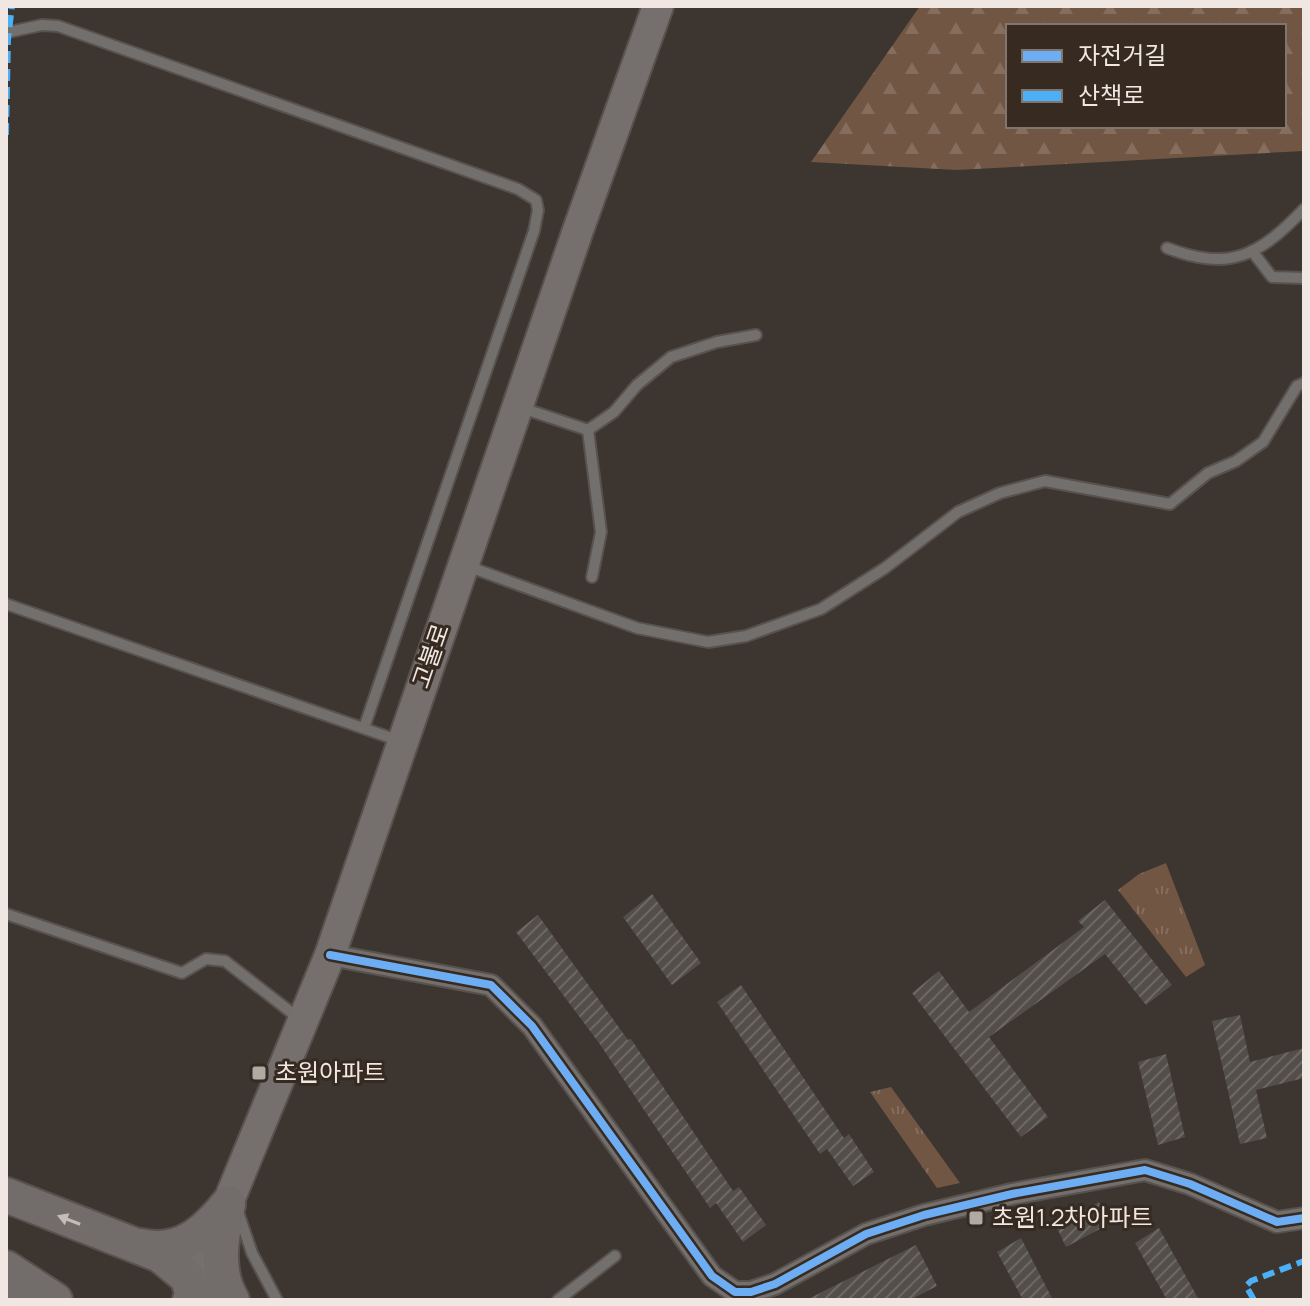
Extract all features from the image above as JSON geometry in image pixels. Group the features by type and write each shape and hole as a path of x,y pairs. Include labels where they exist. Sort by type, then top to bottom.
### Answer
{"highway":[{"path":"6,1195 132,1244 174,1264 187,1277 199,1297"},
{"path":"132,1244 153,1249 174,1247 194,1239 209,1227 230,1199"},
{"path":"230,1199 221,1264 232,1300"},
{"path":"6,1268 55,1300"}],"main road":[{"name":"고불로","path":"199,1297 230,1199 330,955 462,565 658,6"}],"street":[{"path":"330,955 491,985 532,1026 712,1276 735,1292 751,1292 775,1284 866,1234 924,1215 1012,1194 1145,1170 1190,1184 1277,1222 1304,1218"}],"lane":[{"path":"9,32 42,25 58,26 518,189 536,200 538,210 534,231 364,728"},
{"path":"1167,248 1198,260 1233,260 1282,232 1304,209"},
{"path":"1252,251 1272,277 1304,278"},
{"path":"588,430 614,412 637,385 671,357 717,342 756,335"},
{"path":"462,565 637,628 708,642 746,636 821,609 885,568 958,512 1000,493 1045,481 1170,504 1208,473 1236,461 1263,442 1297,386 1304,383"},
{"path":"517,406 588,430"},
{"path":"588,430 601,532 592,577"},
{"path":"6,604 402,741"},
{"path":"6,914 182,973 206,959 225,961 303,1021"},
{"path":"230,1199 252,1253 277,1300"},
{"path":"558,1300 615,1256"}],"green space":[{"path":"920,6 1304,6 1304,151 957,170 811,162"},
{"path":"1166,863 1205,965 1186,977 1118,890 1139,874"},
{"path":"891,1087 960,1183 937,1188 870,1092"}],"building":[{"path":"652,894 701,963 672,985 623,917"},
{"path":"1105,900 1172,985 1146,1005 1105,954 989,1037 1048,1117 1021,1137 912,993 939,971 969,1012 1084,927 1078,921"},
{"path":"538,915 628,1040 631,1039 733,1191 739,1187 766,1225 743,1242 716,1203 710,1208 599,1043 516,932"},
{"path":"741,985 844,1138 849,1134 874,1172 853,1186 827,1149 820,1154 717,1002"},
{"path":"1240,1015 1250,1062 1304,1048 1304,1078 1256,1090 1267,1138 1240,1144 1212,1021"},
{"path":"1166,1054 1185,1137 1158,1145 1138,1062"},
{"path":"1099,1202 1111,1223 1066,1247 1056,1226"},
{"path":"1159,1228 1199,1300 1167,1300 1135,1243"},
{"path":"1021,1238 1053,1300 1023,1300 997,1252"},
{"path":"916,1245 937,1286 910,1300 806,1300"}],"marked path":[{"path":"6,135 8,39 12,6"},
{"path":"1254,1300 1246,1286 1251,1281 1304,1261"}],"cycle path":[{"path":"330,955 491,985 532,1026 712,1276 735,1292 751,1292 775,1284 866,1234 924,1215 1012,1194 1145,1170 1190,1184 1277,1222 1304,1218"}],"place":[{"name":"초원아파트","path":"259,1073"},
{"name":"초원1.2차아파트","path":"976,1218"}]}
